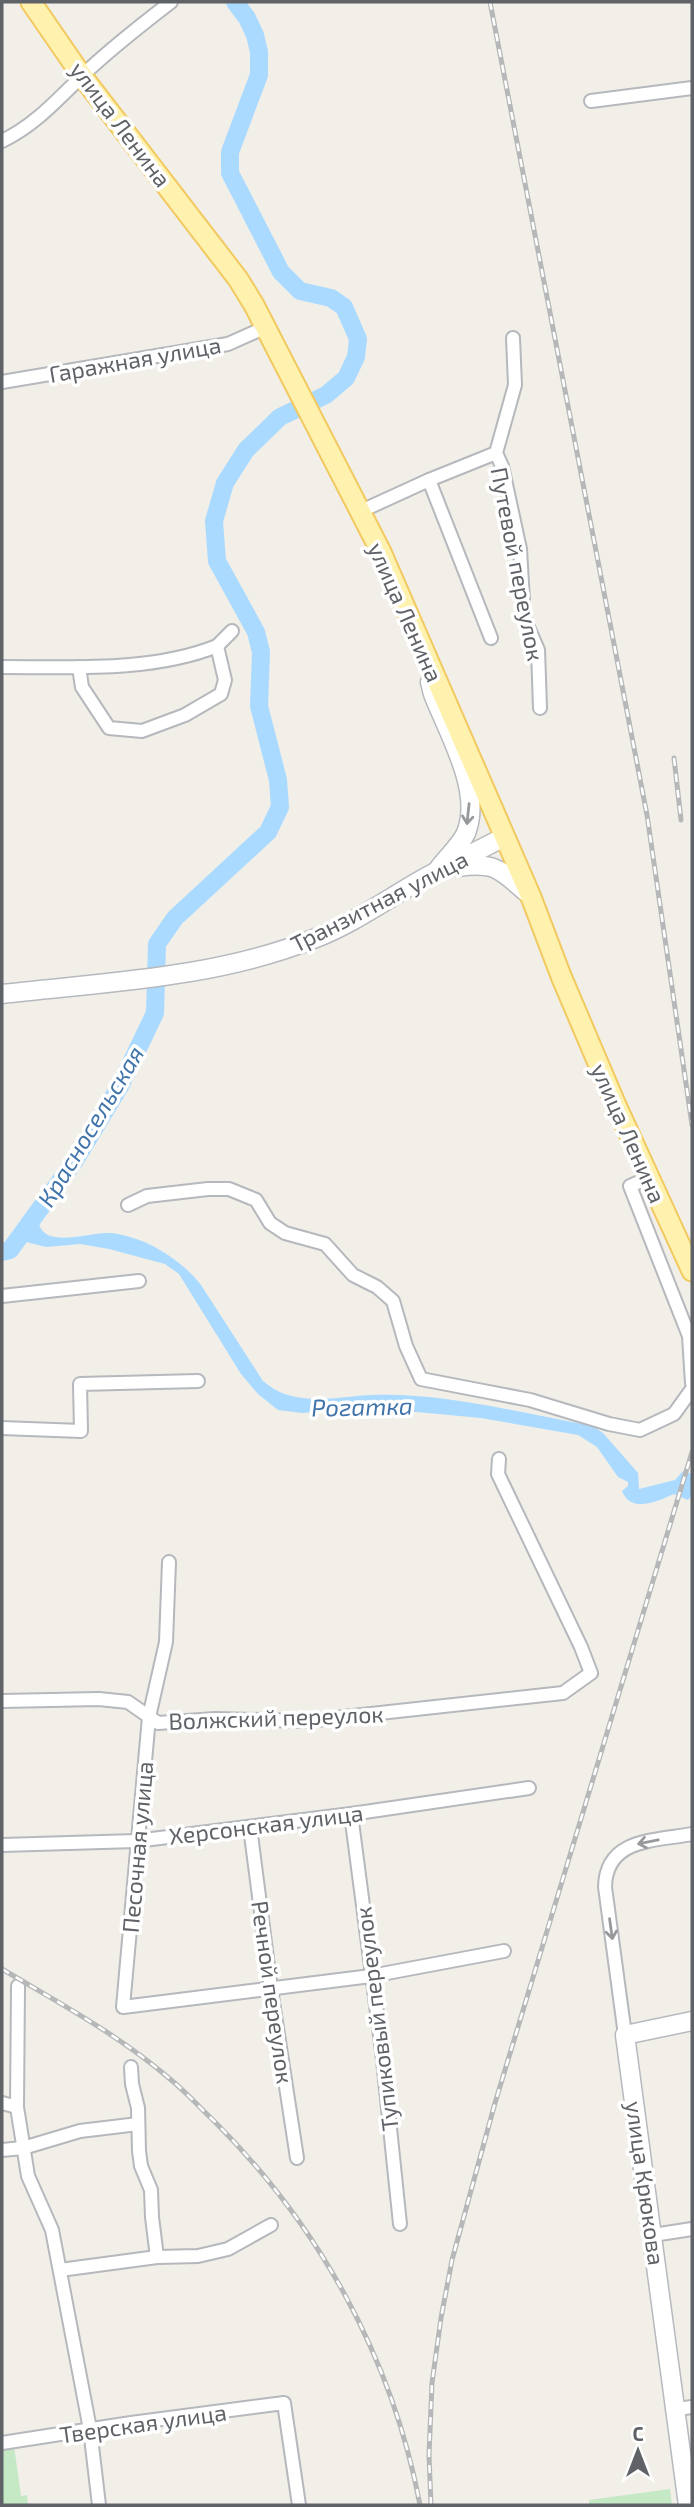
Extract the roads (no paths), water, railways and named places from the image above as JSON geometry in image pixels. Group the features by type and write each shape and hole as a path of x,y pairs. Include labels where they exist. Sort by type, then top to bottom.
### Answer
{"main road":[{"name":"улица Ленина","path":"31,2 82,76 238,279 266,327 381,552 531,897 639,1182 692,1270"},
{"path":"426,656 433,694 469,784 470,814 466,833 435,873"},
{"name":"Транзитная улица","path":"2,994 193,971 251,959 319,937 505,837"},
{"path":"435,873 481,863 496,867 531,897"},
{"path":"625,2035 692,2021"},
{"name":"улица Крюкова","path":"625,2035 653,2235 684,2408 688,2505"}],"street":[{"path":"2,141 51,108 124,38 171,2"},
{"path":"591,101 692,88"},
{"name":"Гаражная улица","path":"2,382 228,344 266,327"},
{"name":"Путевой переулок","path":"513,338 515,385 496,453 502,466 520,549 524,618 538,650 540,708"},
{"path":"359,512 496,453"},
{"path":"429,480 491,638"},
{"path":"2,667 79,667 158,662 217,646 232,631"},
{"path":"79,667 82,687 109,728 142,731 185,715 221,694 225,680 217,646"},
{"path":"639,1182 689,1336 692,1383"},
{"path":"128,1205 147,1196 208,1189 229,1189 256,1200 270,1223 285,1233 325,1244 353,1275 377,1287 393,1301 406,1346 421,1379 530,1400 609,1424 640,1430 674,1414 692,1389"},
{"path":"2,1296 139,1281"},
{"path":"2,1428 80,1431 80,1384 198,1381"},
{"name":"Волжский переулок","path":"2,1701 99,1699 128,1702 158,1723 215,1719 307,1721 563,1693 591,1672 582,1647 498,1474 499,1459"},
{"name":"Песочная улица","path":"169,1562 166,1642 149,1717 123,2007 271,1990"},
{"name":"Херсонская улица","path":"2,1845 136,1841 528,1788"},
{"name":"Тупиковый переулок","path":"351,1814 382,2052 400,2224"},
{"name":"Речной переулок","path":"250,1827 271,1990 297,2158"},
{"name":"улица Крюкова","path":"625,2035 605,1874 610,1862 621,1850 639,1843 692,1834"},
{"path":"271,1990 371,1976 504,1951"},
{"path":"18,1986 17,2108 23,2148 28,2176 52,2230 90,2429 99,2505"},
{"path":"131,2067 141,2166 151,2190 157,2257"},
{"path":"2,2103 17,2108"},
{"path":"2,2150 23,2148 80,2131 138,2124"},
{"path":"60,2270 157,2257 198,2256 228,2249 271,2225"},
{"path":"653,2235 692,2229"},
{"name":"Тверская улица","path":"2,2443 284,2403 299,2505"}],"water":[{"name":"Рогатка","path":"39,1224 43,1232 50,1236 69,1238 108,1233 140,1240 169,1256 201,1285 263,1381 287,1395 314,1399 370,1395 426,1397 593,1426 603,1433 638,1473 639,1489 675,1480 683,1471 692,1474 692,1495 688,1500 674,1494 645,1504 632,1502 622,1491 628,1486 628,1482 618,1477 597,1447 578,1435 481,1418 417,1412 360,1409 302,1413 278,1410 258,1394 241,1374 179,1274 165,1264 109,1249 80,1244 46,1247 26,1242"}],"waterway":[{"name":"Красносельская","path":"2,1252 10,1250 74,1162 120,1086 155,1013 157,944 175,918 268,832 280,807 278,780 259,706 261,652 256,632 217,561 214,521 225,483 246,450 280,417 326,395 346,378 356,357 358,339 344,307 331,298 300,291 281,272 230,173 230,152 259,75 259,52 255,35 235,2"}],"railway":[{"path":"490,2 647,815 692,1125"},
{"path":"674,758 681,820"},
{"path":"431,2505 429,2455 432,2383 452,2260 495,2103 692,1452"},
{"path":"2,1969 109,2034 181,2088 251,2160 286,2203 346,2296 370,2346 391,2397 420,2505"}]}
